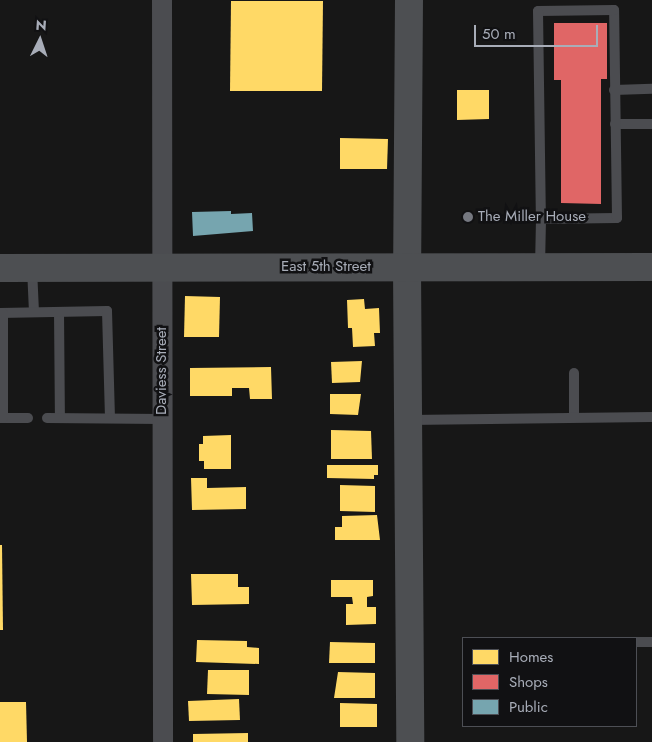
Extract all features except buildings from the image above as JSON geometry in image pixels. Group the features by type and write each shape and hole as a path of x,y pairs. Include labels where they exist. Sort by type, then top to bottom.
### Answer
{"main road":[{"path":"409,0 407,267 410,742"},
{"name":"East 5th Street","path":"0,268 652,267"}],"street":[{"name":"Daviess Street","path":"162,0 163,742"}],"lane":[{"path":"538,0 540,268"},
{"path":"538,11 614,10 614,124 617,218 541,219"},
{"path":"614,90 652,89"},
{"path":"614,124 652,124"},
{"path":"32,268 34,312"},
{"path":"28,418 2,418 2,313 107,311 110,418"},
{"path":"59,312 60,418"},
{"path":"574,373 574,416"},
{"path":"409,420 574,416 652,417"},
{"path":"47,418 162,419"},
{"path":"637,642 652,642"}],"place":[{"name":"The Miller House","path":"468,217"}]}
